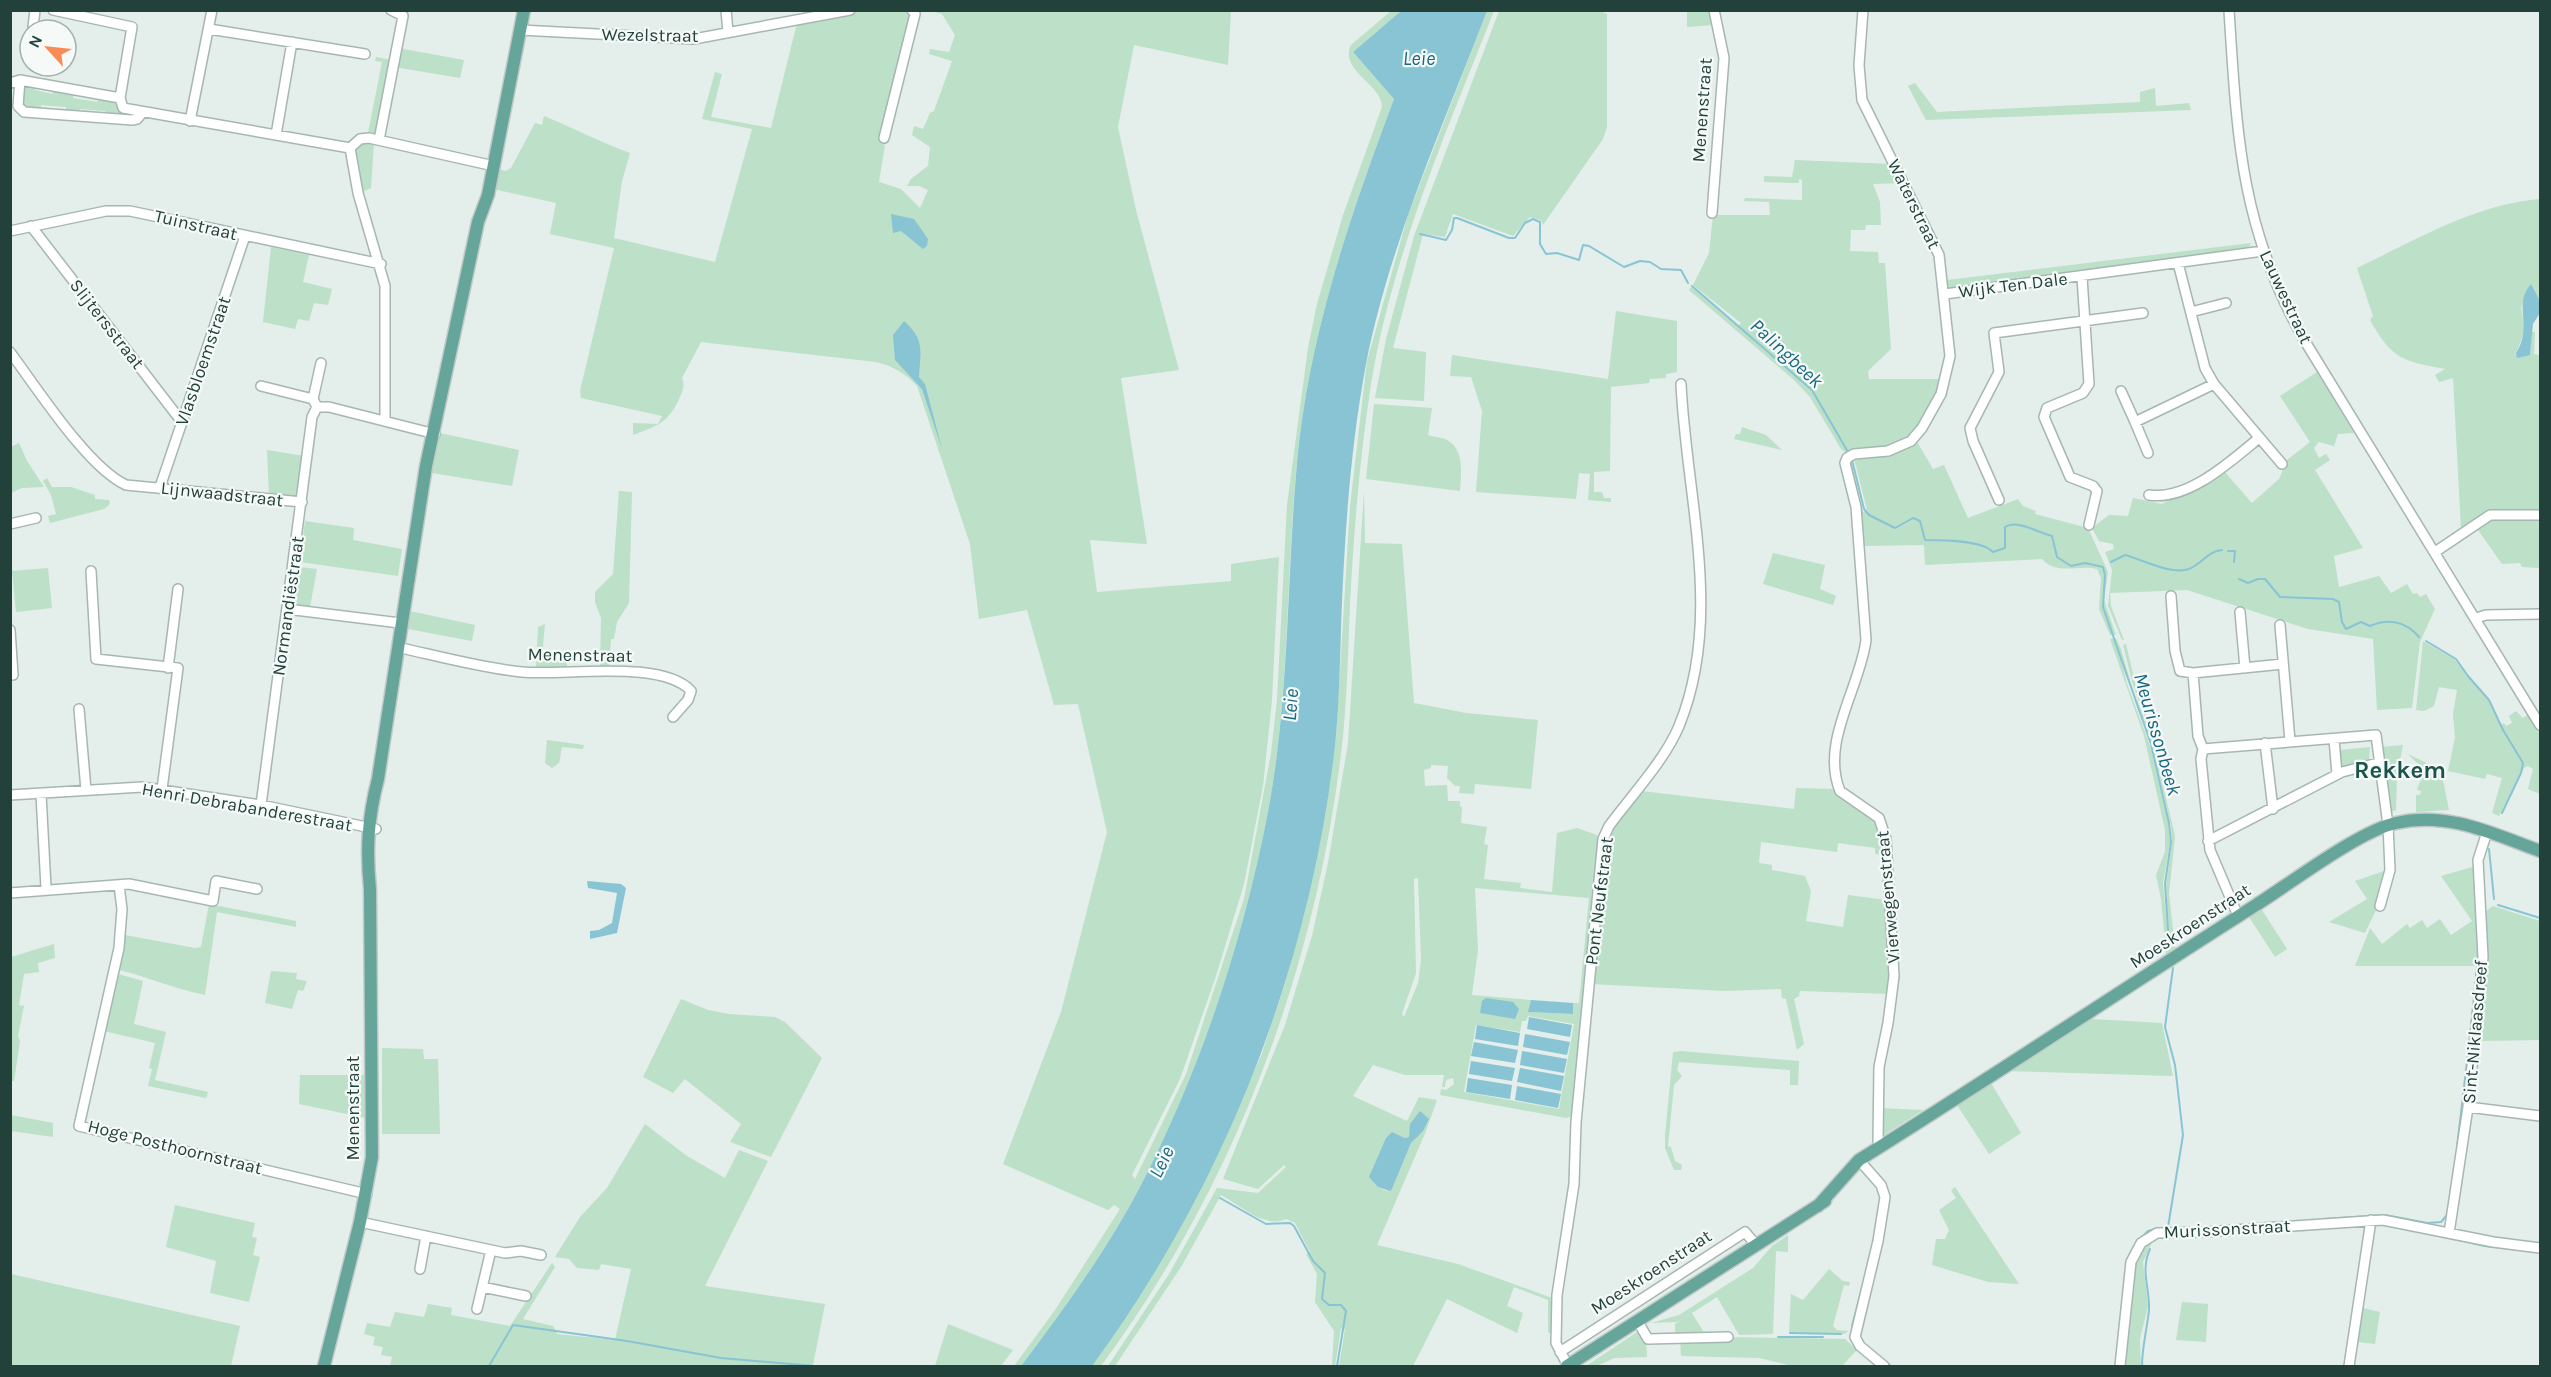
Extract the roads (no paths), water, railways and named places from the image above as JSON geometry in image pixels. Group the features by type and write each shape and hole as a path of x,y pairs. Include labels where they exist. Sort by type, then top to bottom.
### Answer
{"main road":[{"name":"Menenstraat","path":"324,1366 367,1194 373,1130 370,889 372,828 400,623 432,433 478,222 488,195 490,165 524,10"},
{"name":"Moeskroenstraat","path":"1569,1366 1818,1206 1860,1163 1881,1146 2238,916 2388,823 2433,819 2454,821 2541,851"}],"street":[{"path":"53,10 132,27 120,98 123,108 350,148"},
{"path":"190,121 212,10"},
{"path":"379,140 404,16 391,10"},
{"path":"726,10 728,32"},
{"name":"Wezelstraat","path":"520,30 694,39 850,10"},
{"path":"884,138 915,14 912,10"},
{"name":"Menenstraat","path":"1712,213 1724,58 1714,10"},
{"name":"Waterstraat","path":"1850,456 1901,447 1922,428 1944,387 1950,356 1939,255 1863,100 1860,65 1863,10"},
{"name":"Lauwestraat","path":"2229,10 2239,153 2251,215 2278,291 2303,338 2541,725"},
{"path":"209,29 365,54"},
{"path":"276,135 292,42"},
{"path":"120,98 15,81 18,106 24,112 132,120 137,119 143,112"},
{"path":"385,420 385,286 381,264 358,193 350,148 353,143 365,138 490,165"},
{"name":"Tuinstraat","path":"10,231 117,210 155,215 381,264"},
{"name":"Slijtersstraat","path":"31,226 182,422"},
{"name":"Vlasbloemstraat","path":"160,487 245,236"},
{"name":"Wijk Ten Dale","path":"1945,294 2263,251"},
{"path":"2178,263 2205,368 2214,384 2282,464"},
{"name":"Wijk Ten Dale","path":"2082,277 2089,384 2082,393 2047,408 2044,412 2045,421 2070,477 2093,486 2097,491 2089,525"},
{"path":"2191,312 2226,303"},
{"path":"1999,500 1972,441 1970,428 2000,372 1994,333 2143,313"},
{"name":"Lijnwaadstraat","path":"10,352 102,470 126,485 302,502"},
{"name":"Normandiëstraat","path":"261,806 321,363"},
{"name":"Pont Neufstraat","path":"1569,1366 1556,1343 1557,1295 1574,1184 1576,1122 1603,839 1609,826 1669,745 1679,727 1700,641 1701,599 1681,384"},
{"path":"2135,423 2214,384"},
{"path":"261,386 329,407 432,433"},
{"path":"2121,391 2148,453"},
{"path":"2150,495 2169,496 2209,477 2259,438"},
{"name":"Vierwegenstraat","path":"1850,456 1845,463 1856,507 1866,640 1864,655 1841,728 1835,771 1840,791 1879,818 1887,839 1894,976 1877,1088 1878,1141 1881,1146"},
{"path":"2436,552 2490,515 2541,515"},
{"path":"10,524 36,518"},
{"path":"91,571 96,659 178,669 162,789"},
{"path":"168,668 177,588"},
{"path":"2171,596 2177,667 2184,672 2283,664"},
{"path":"287,609 400,623"},
{"path":"2240,612 2245,668"},
{"path":"2476,618 2486,615 2541,614"},
{"path":"2280,625 2290,741"},
{"path":"10,630 13,675"},
{"name":"Menenstraat","path":"397,647 522,672 612,671 667,676 684,683 691,691 688,700 673,717"},
{"path":"2193,673 2198,736 2203,749 2201,759 2208,841 2212,858 2238,916"},
{"path":"79,709 86,790"},
{"path":"2203,749 2376,735 2378,763 2388,823 2390,870 2380,906"},
{"path":"2334,739 2337,774"},
{"path":"2265,743 2273,809"},
{"path":"2208,841 2337,774 2378,763"},
{"name":"Henri Debrabanderestraat","path":"10,795 142,787 261,806 372,828"},
{"path":"41,794 46,888"},
{"name":"Sint-Niklaasdreef","path":"2449,1233 2468,1107 2483,957 2478,860 2487,832"},
{"path":"10,892 129,884 213,901 216,881 257,889"},
{"name":"Hoge Posthoornstraat","path":"119,885 122,909 119,948 79,1126 367,1194"},
{"path":"2468,1107 2541,1116"},
{"path":"1860,1163 1881,1185 1885,1197 1878,1241 1855,1337 1860,1346 1884,1366"},
{"path":"2349,1366 2371,1220"},
{"name":"Murissonstraat","path":"2120,1366 2131,1262 2141,1243 2153,1234 2371,1220 2396,1221 2493,1242 2541,1248"},
{"path":"360,1222 491,1250 541,1255"},
{"name":"Moeskroenstraat","path":"1560,1352 1744,1232 1757,1246"},
{"path":"420,1269 426,1236"},
{"path":"477,1309 491,1250"},
{"path":"482,1287 526,1296"},
{"path":"1638,1322 1648,1339 1728,1337"}],"water":[{"name":"Leie","path":"1401,11 1487,11 1403,229 1376,319 1366,364 1360,396 1349,496 1336,736 1324,821 1307,904 1284,987 1256,1067 1222,1146 1184,1222 1140,1295 1092,1366 1021,1366 1069,1301 1114,1234 1140,1187 1201,1051 1233,956 1268,812 1281,720 1295,489 1305,398 1336,268 1363,183 1394,99 1353,52"},
{"path":"891,214 914,219 928,239 927,246 923,249 901,231 893,233"},
{"path":"2531,284 2540,301 2540,313 2533,324 2530,355 2517,358 2516,353 2521,343 2524,325 2523,300"},
{"path":"904,321 919,341 919,377 925,384 942,449 922,389 895,360 893,335"},
{"path":"587,881 621,884 626,888 617,933 590,939 590,931 599,930 612,923 617,893 588,888"},
{"path":"1486,998 1513,1002 1519,1009 1515,1019 1480,1013 1482,1001"},
{"path":"1531,1000 1573,1003 1573,1014 1528,1012"},
{"path":"1529,1017 1572,1025 1570,1037 1527,1029"},
{"path":"1477,1025 1520,1033 1518,1046 1475,1039"},
{"path":"1525,1034 1570,1042 1567,1055 1523,1047"},
{"path":"1474,1042 1518,1050 1515,1063 1471,1056"},
{"path":"1522,1051 1567,1059 1564,1073 1520,1065"},
{"path":"1471,1061 1515,1068 1512,1081 1469,1074"},
{"path":"1520,1068 1564,1076 1561,1091 1517,1082"},
{"path":"1468,1078 1512,1085 1510,1099 1466,1092"},
{"path":"1517,1086 1561,1094 1558,1108 1515,1100"},
{"path":"1420,1111 1429,1119 1423,1131 1411,1143 1392,1189 1390,1191 1378,1187 1369,1177 1386,1138 1392,1132 1405,1138 1409,1137 1410,1124"}],"waterway":[{"name":"Palingbeek","path":"1420,234 1446,240 1452,230 1454,218 1457,218 1509,238 1515,238 1525,223 1533,219 1540,222 1540,244 1546,254 1557,253 1579,260 1583,245 1589,246 1624,267 1640,261 1650,262 1661,269 1681,270 1688,283"},
{"name":"Palingbeek","path":"1692,286 1812,390 1848,452"},
{"name":"Meurissonbeek","path":"1852,460 1864,509 1869,515 1895,528 1913,518 1920,521 1925,540 1971,543 1988,548 1993,552 2005,548 2005,527 2022,526 2052,536 2057,557 2071,566 2085,563 2103,567 2105,575 2103,607 2151,744 2169,823 2171,842 2165,884 2169,946"},
{"name":"Palingbeek","path":"2111,562 2125,555 2166,569 2182,570 2194,567 2213,553 2222,550"},
{"name":"Palingbeek","path":"2228,551 2235,551 2234,562"},
{"name":"Palingbeek","path":"2239,579 2248,583 2265,579 2280,597 2333,599 2339,602 2342,622 2346,629 2361,622 2370,626 2390,622 2409,628 2419,637"},
{"path":"2426,641 2456,659 2489,700 2503,730 2523,763 2521,773 2502,813"},
{"path":"2489,849 2494,899"},
{"path":"2498,905 2540,918"},
{"path":"2474,999 2477,967"},
{"name":"Meurissonbeek","path":"2168,1227 2183,1135 2175,1065 2165,1027 2173,968"},
{"path":"2457,1147 2473,1010"},
{"path":"1220,1198 1266,1224 1290,1223 1294,1226 1313,1261 1325,1273 1322,1299 1329,1305 1341,1305 1346,1311 1337,1366"},
{"path":"2323,1219 2385,1215 2427,1223 2441,1222 2447,1215"},
{"path":"2138,1241 2148,1231 2159,1228"},
{"path":"2445,1237 2485,1246 2537,1252"},
{"path":"2142,1366 2149,1310 2146,1265 2150,1249"},
{"path":"1852,1326 1863,1285"},
{"path":"489,1366 513,1325 627,1341 721,1358 814,1366"},
{"path":"1790,1333 1841,1334"},
{"path":"1778,1337 1823,1337"},
{"path":"1886,1362 1891,1366"}],"district":[{"name":"Rekkem","path":"2400,770"}]}
